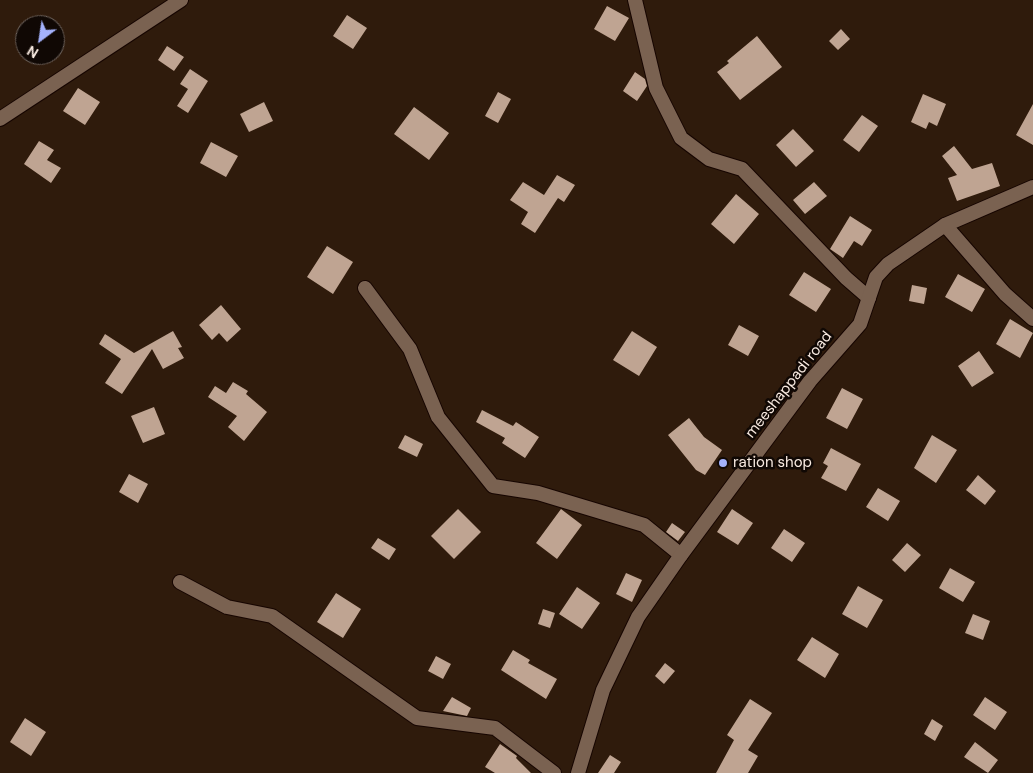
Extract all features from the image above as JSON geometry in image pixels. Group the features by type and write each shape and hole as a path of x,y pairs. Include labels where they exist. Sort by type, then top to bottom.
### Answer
{"street":[{"path":"0,119 181,0"},
{"path":"635,0 656,88 681,138 709,159 742,169 846,278 869,298"},
{"name":"meeshappadi road","path":"578,773 602,690 638,617 680,555 810,381 860,324 876,277 888,264 945,225 1033,188"},
{"path":"945,225 1005,294 1033,319"},
{"path":"365,288 410,349 438,417 493,486 538,493 644,525 680,555"},
{"path":"180,582 227,607 272,616 417,718 495,728 554,773"}],"building":[{"path":"607,6 629,18 615,41 594,29"},
{"path":"347,15 367,28 353,49 333,36"},
{"path":"841,29 850,39 838,50 829,41"},
{"path":"757,36 782,67 740,100 717,72"},
{"path":"167,46 184,57 174,71 158,60"},
{"path":"190,69 208,81 188,113 177,106 188,89 180,84"},
{"path":"635,72 645,79 647,86 637,101 623,91"},
{"path":"78,88 100,102 85,125 63,111"},
{"path":"498,92 511,99 498,123 485,116"},
{"path":"923,94 946,104 937,126 929,122 926,129 911,122"},
{"path":"264,102 273,121 249,132 240,114"},
{"path":"1033,104 1033,145 1016,135"},
{"path":"414,107 449,133 429,160 394,134"},
{"path":"862,115 878,126 859,152 843,140"},
{"path":"793,129 814,151 796,167 776,145"},
{"path":"39,141 54,150 47,160 61,168 51,183 24,164"},
{"path":"211,142 238,156 226,177 200,163"},
{"path":"954,146 972,169 992,163 1000,186 957,201 948,178 957,175 942,156"},
{"path":"557,175 575,185 564,202 558,198 535,233 521,224 528,212 510,200 523,182 544,195"},
{"path":"814,182 827,196 805,214 793,200"},
{"path":"736,194 759,214 734,244 711,224"},
{"path":"850,216 872,230 862,246 854,241 843,258 830,249"},
{"path":"327,246 353,262 333,294 307,277"},
{"path":"804,272 831,289 816,312 789,295"},
{"path":"958,274 985,289 972,312 945,297"},
{"path":"912,285 927,288 924,304 909,301"},
{"path":"221,305 241,329 227,342 219,333 212,340 199,325"},
{"path":"1010,319 1033,333 1020,358 996,344"},
{"path":"739,325 759,336 748,356 728,345"},
{"path":"173,331 182,347 178,348 184,358 163,369 152,349 122,394 105,383 121,359 99,344 105,334 134,353"},
{"path":"632,331 657,347 639,376 613,360"},
{"path":"979,351 994,373 972,387 958,366"},
{"path":"233,382 248,391 246,394 267,412 244,441 228,427 237,416 208,397 215,386 226,393"},
{"path":"842,388 863,399 847,429 826,418"},
{"path":"154,407 165,434 143,443 131,416"},
{"path":"482,410 513,426 516,422 539,437 525,458 502,443 505,438 476,422"},
{"path":"689,418 704,437 722,450 705,475 696,470 668,435"},
{"path":"405,435 423,444 417,457 398,448"},
{"path":"932,435 957,450 936,483 914,468"},
{"path":"831,448 861,464 846,491 821,478 828,466 823,463"},
{"path":"129,474 148,484 138,503 119,492"},
{"path":"978,475 996,491 985,505 966,490"},
{"path":"878,488 900,501 888,521 866,507"},
{"path":"458,509 481,532 454,559 431,536"},
{"path":"561,509 582,525 557,559 536,543"},
{"path":"732,509 753,523 738,545 717,532"},
{"path":"672,523 685,532 678,541 666,532"},
{"path":"784,529 805,543 792,562 771,548"},
{"path":"378,538 396,549 389,560 371,548"},
{"path":"907,543 921,555 905,572 892,560"},
{"path":"950,568 975,582 963,602 939,588"},
{"path":"626,573 642,580 632,602 616,594"},
{"path":"858,586 883,600 867,628 842,614"},
{"path":"577,587 600,603 582,629 559,614"},
{"path":"336,593 361,609 343,638 317,622"},
{"path":"543,609 555,613 550,628 538,624"},
{"path":"973,614 990,621 983,640 965,633"},
{"path":"812,637 839,654 825,678 797,660"},
{"path":"513,650 530,660 528,663 557,679 546,699 501,670"},
{"path":"436,656 451,664 443,679 428,671"},
{"path":"665,663 675,671 664,684 655,676"},
{"path":"452,697 471,708 467,716 443,711"},
{"path":"985,697 1007,712 995,730 973,715"},
{"path":"750,699 772,713 748,750 758,756 748,773 716,773 734,740 727,735"},
{"path":"25,718 46,732 31,756 10,742"},
{"path":"932,719 943,726 935,741 924,734"},
{"path":"975,742 998,760 988,773 964,757"},
{"path":"500,744 517,756 516,758 531,773 495,773 485,767"},
{"path":"610,755 621,762 614,773 598,773"}],"place":[{"name":"ration shop","path":"723,463"}]}
